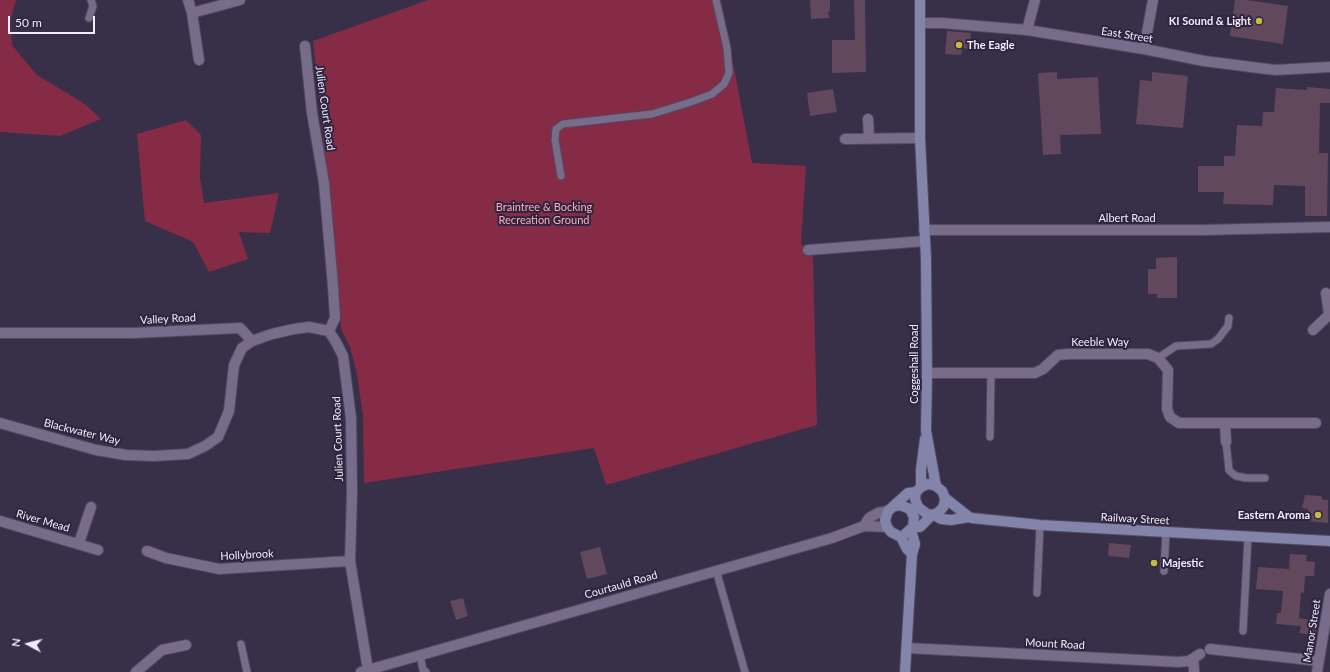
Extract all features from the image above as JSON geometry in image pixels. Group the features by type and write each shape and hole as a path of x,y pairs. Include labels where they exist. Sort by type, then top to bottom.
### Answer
{"main road":[{"name":"Coggeshall Road","path":"920,0 920,138 925,241 927,373 926,431 936,486 942,491 945,498"},
{"path":"926,431 918,489 915,499 918,507 927,514 933,515"},
{"path":"912,554 907,549 901,537 887,527 885,520 891,508 908,494 928,484 936,486"},
{"path":"898,535 905,534 912,529 920,527 933,515 939,512 944,506 945,498"},
{"path":"945,498 969,517"},
{"path":"891,508 900,505 910,509 914,517 912,529 915,544 912,554 905,672"},
{"name":"Railway Street","path":"933,515 941,519 950,520 969,517 1040,525 1330,541"}],"street":[{"path":"188,0 192,13 199,60"},
{"path":"192,13 240,0"},
{"path":"1027,30 1035,0"},
{"path":"1144,49 1153,0"},
{"name":"East Street","path":"920,23 942,23 1027,30 1144,49 1204,61 1276,70 1330,67"},
{"name":"Julien Court Road","path":"305,46 312,113 324,183 333,286 335,318 329,331 343,356 351,418 352,493 350,561 365,671"},
{"path":"868,119 869,138"},
{"path":"845,139 920,138"},
{"name":"Albert Road","path":"924,230 1201,230 1330,227"},
{"path":"808,250 925,241"},
{"path":"1313,330 1329,314 1326,293"},
{"path":"252,341 272,334 309,327 329,331"},
{"name":"Valley Road","path":"0,333 133,333 240,328 252,341"},
{"name":"Blackwater Way","path":"0,423 96,450 126,455 154,456 188,454 205,446 218,437 229,411 234,365 242,348 252,341"},
{"name":"Keeble Way","path":"927,373 1035,373 1058,355 1068,354 1148,354 1158,358"},
{"path":"1158,358 1168,370 1167,409 1170,417 1179,423 1316,423"},
{"path":"1225,424 1226,442"},
{"name":"River Mead","path":"79,543 91,507"},
{"path":"864,526 869,518 891,508"},
{"name":"River Mead","path":"0,521 79,543 98,550"},
{"name":"Courtauld Road","path":"365,671 832,538 864,526 887,527"},
{"name":"Hollybrook","path":"146,551 166,558 219,570 350,561"},
{"name":"Manor Street","path":"1317,672 1330,594"},
{"path":"136,672 162,650 186,645"},
{"name":"Mount Road","path":"907,648 1179,662 1184,662 1196,656 1194,672"},
{"path":"1210,649 1319,661"}],"lane":[{"path":"89,18 93,6 91,0"},
{"path":"561,176 555,140 556,129 563,124 652,114 712,94 724,84 729,73 727,48 716,0"},
{"path":"1158,358 1176,346 1211,344 1218,339 1228,326 1229,318"},
{"path":"990,437 991,373"},
{"path":"1226,442 1229,470 1232,473 1236,476 1246,478 1265,478"},
{"path":"1037,593 1040,525"},
{"path":"1164,571 1166,532"},
{"path":"1243,631 1248,537"},
{"path":"716,570 745,672"},
{"path":"241,644 247,672"},
{"path":"420,655 423,670 426,672"}],"green space":[{"path":"0,0 16,0 10,21 12,45 37,75 85,104 101,119 60,136 0,132"},
{"name":"Braintree & Bocking Recreation Ground","path":"428,0 721,0 752,163 806,166 801,243 813,257 817,425 606,485 594,448 364,483 363,416 357,374 350,347 341,329 340,302 313,41"},
{"path":"186,120 201,135 200,177 204,203 279,193 270,233 239,232 248,259 209,272 193,242 145,221 137,134"}],"building":[{"path":"810,0 830,0 830,11 828,12 829,18 811,19"},
{"path":"854,0 865,0 866,72 832,73 832,40 855,40"},
{"name":"KI Sound & Light","path":"1235,0 1246,0 1288,6 1283,44 1230,36"},
{"name":"The Eagle","path":"947,31 971,33 969,49 962,48 961,55 945,54"},
{"path":"1057,72 1057,79 1098,77 1101,134 1060,135 1061,154 1043,155 1038,73"},
{"path":"1152,72 1188,76 1183,128 1136,124 1140,80 1152,81"},
{"path":"1307,87 1330,89 1330,103 1320,103 1319,153 1328,153 1327,216 1305,216 1305,186 1274,185 1273,205 1223,204 1224,192 1198,192 1198,166 1224,166 1224,156 1235,156 1237,125 1262,126 1263,112 1274,112 1276,88 1307,90"},
{"path":"833,89 837,112 810,116 807,93"},
{"path":"1177,257 1177,298 1157,298 1157,294 1148,294 1148,269 1156,269 1156,258"},
{"name":"Eastern Aroma","path":"1305,495 1321,496 1323,500 1328,500 1328,523 1307,521 1308,509 1302,508"},
{"path":"1109,543 1131,545 1129,558 1108,556"},
{"path":"600,547 607,574 587,579 580,552"},
{"path":"1290,554 1307,555 1306,561 1315,562 1314,576 1305,576 1304,593 1301,592 1299,618 1318,621 1315,636 1299,633 1301,626 1276,624 1277,613 1281,613 1283,591 1256,589 1258,567 1289,569"},
{"path":"463,598 468,616 456,620 450,601"}],"place":[{"name":"KI Sound & Light","path":"1259,21"},
{"name":"The Eagle","path":"959,45"},
{"name":"Eastern Aroma","path":"1318,515"},
{"name":"Majestic","path":"1154,563"}]}
